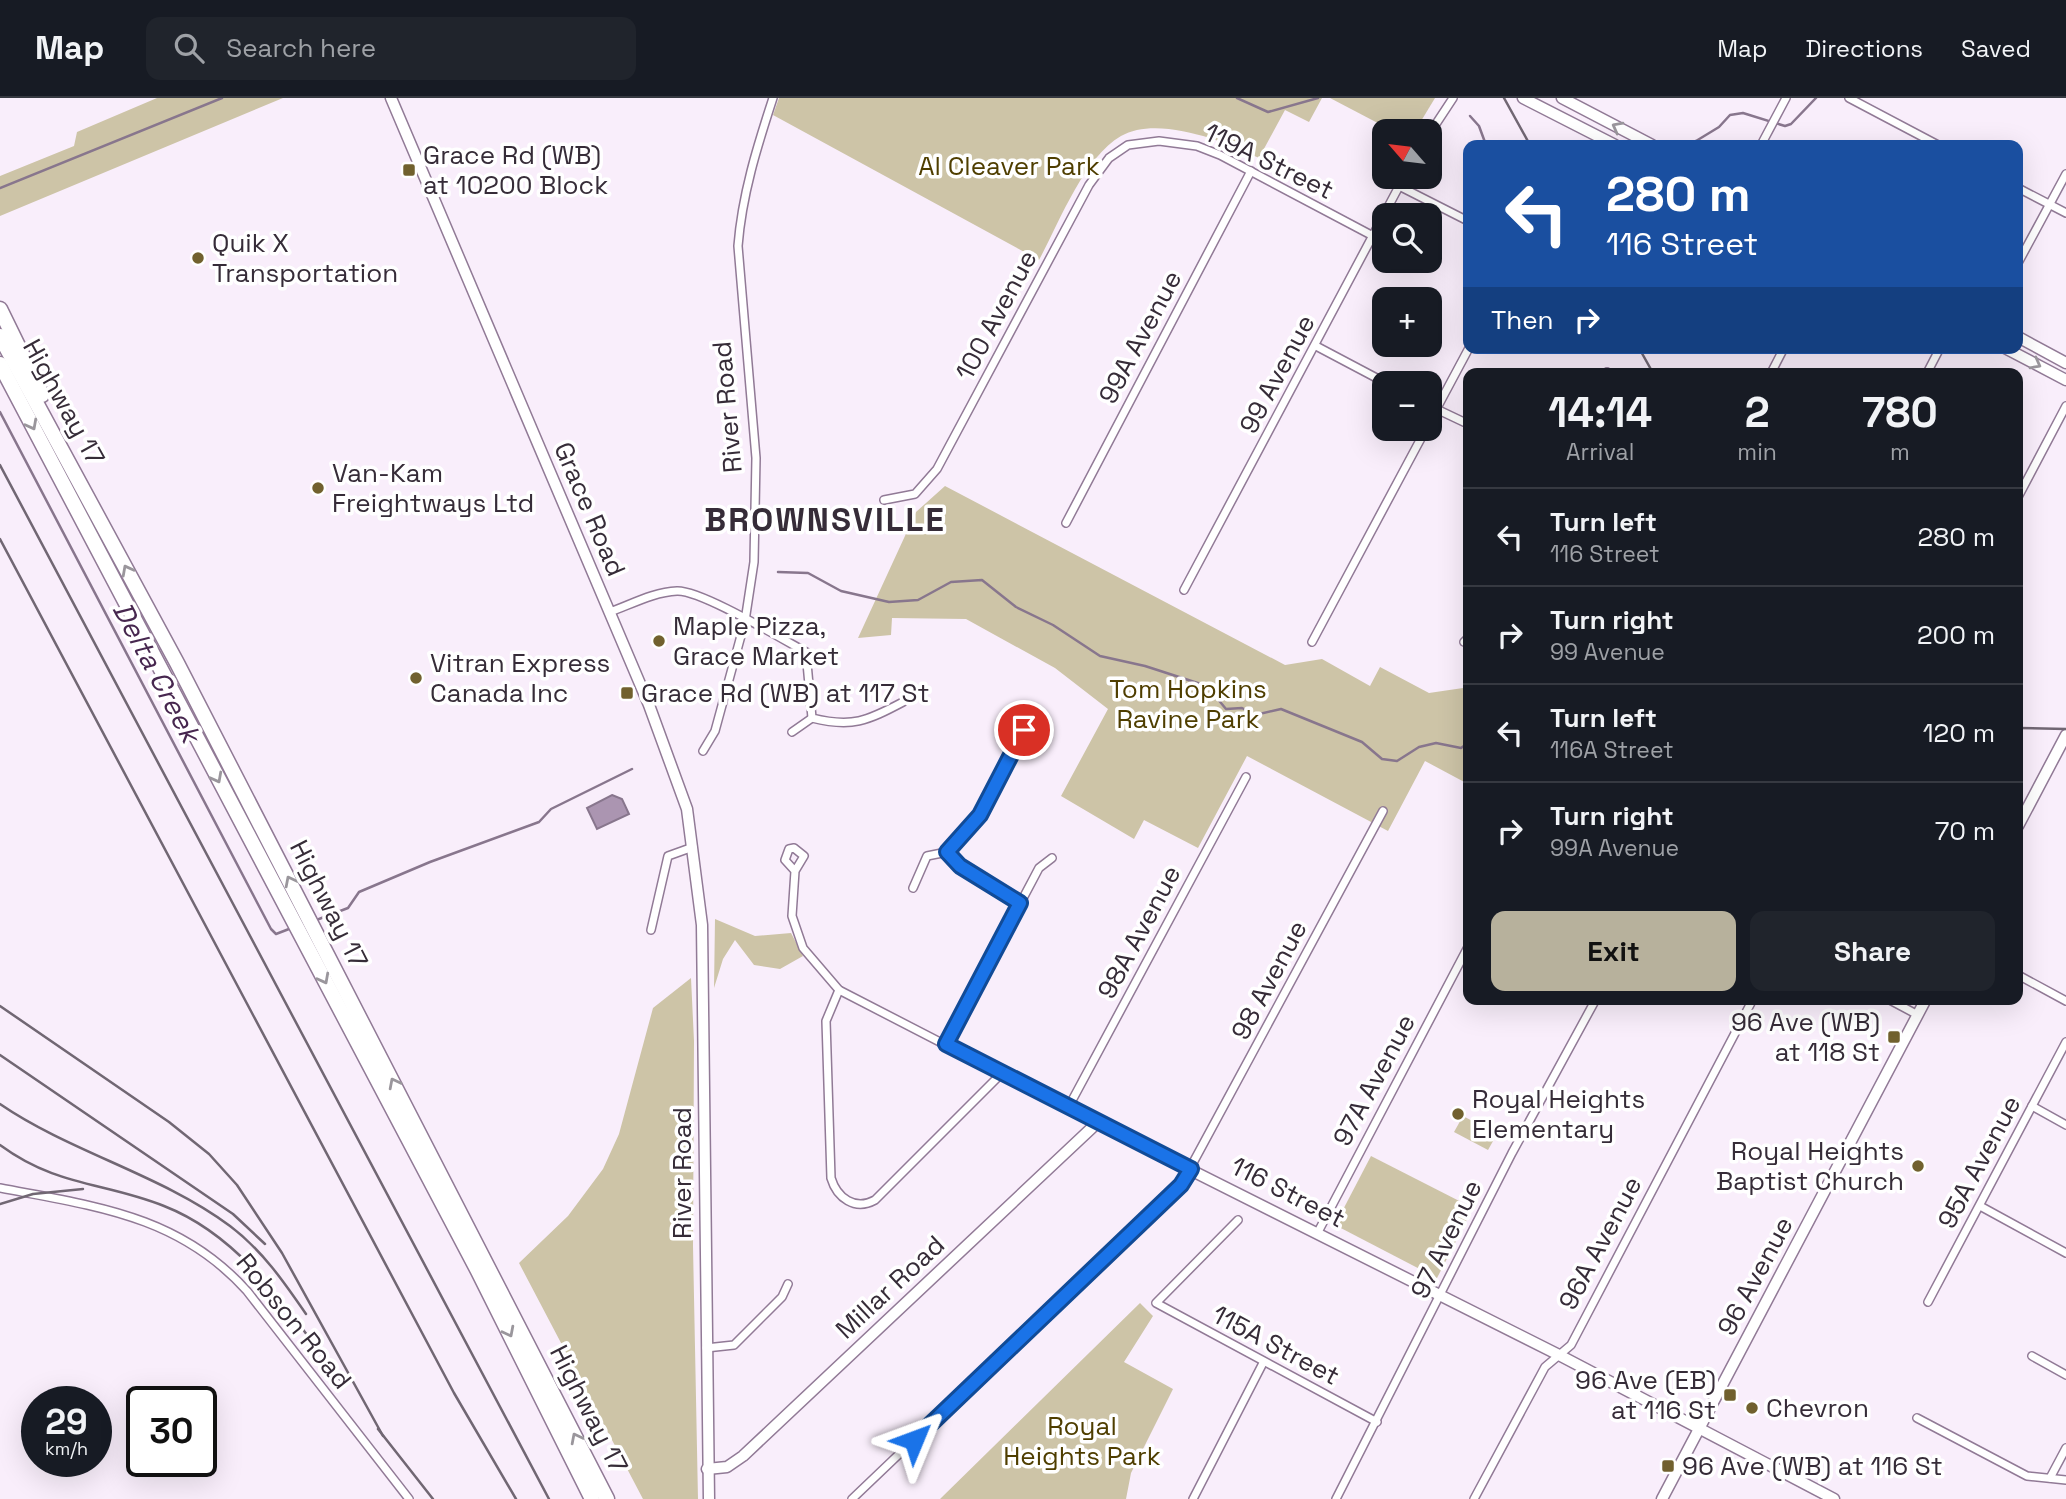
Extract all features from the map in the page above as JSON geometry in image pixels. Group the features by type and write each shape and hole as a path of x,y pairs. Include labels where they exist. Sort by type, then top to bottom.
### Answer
{"highway":[{"path":"0,309 50,411 77,477"},
{"name":"Highway 17","path":"0,336 289,878 607,1499"},
{"name":"Highway 17","path":"0,364 478,1271 592,1499"}],"street":[{"name":"Grace Road","path":"391,98 610,612 687,809 694,847"},
{"name":"River Road","path":"703,751 715,731 745,621 754,562 756,458 738,246 740,214 750,171 773,98"},
{"path":"1439,119 1453,98"},
{"path":"1523,98 1605,140"},
{"path":"1562,98 1642,140"},
{"path":"1764,140 1786,98"},
{"path":"1849,98 1929,140"},
{"name":"119A Street","path":"1142,142 1201,147 1372,235"},
{"name":"100 Avenue","path":"884,500 912,496 931,479 1096,173 1120,149 1142,142"},
{"name":"99A Avenue","path":"1066,523 1251,171"},
{"path":"2023,255 2066,174"},
{"path":"1405,189 1463,218"},
{"path":"2023,191 2066,213"},
{"name":"99 Avenue","path":"1184,590 1372,238"},
{"path":"2023,340 2066,363"},
{"path":"1316,346 1372,375"},
{"path":"1442,392 1465,354"},
{"path":"2016,354 2066,380"},
{"path":"2023,487 2066,406"},
{"path":"1442,411 1463,422"},
{"path":"1312,642 1420,441"},
{"path":"610,612 656,593 681,591 705,597 806,652 812,718"},
{"path":"792,732 812,718 841,725 869,720 903,702"},
{"path":"913,888 927,856 947,852 980,815 1024,730"},
{"path":"2023,817 2066,735"},
{"name":"98A Avenue","path":"1068,1108 1246,777"},
{"name":"98 Avenue","path":"852,1499 1181,1185 1383,811"},
{"path":"651,930 668,856 675,851 694,847"},
{"name":"River Road","path":"694,847 702,925 705,1348 709,1499"},
{"path":"947,852 960,866 1020,903"},
{"path":"946,1044 1039,867 1052,858"},
{"name":"116 Street","path":"795,871 792,916 803,948 839,990 1559,1355 1834,1499"},
{"name":"97A Avenue","path":"1318,1232 1463,956"},
{"path":"2023,978 2066,1001"},
{"path":"839,990 826,1021 831,1178 837,1191 848,1201 860,1205 874,1200 1002,1073"},
{"name":"97 Avenue","path":"1336,1499 1506,1164 1593,1005"},
{"name":"96A Avenue","path":"1474,1499 1545,1367 1571,1345 1750,1005"},
{"path":"1899,1005 1918,1015"},
{"name":"96 Avenue","path":"1662,1499 1923,1005"},
{"name":"95A Avenue","path":"1928,1302 2066,1042"},
{"path":"2032,1106 2066,1125"},
{"name":"Millar Road","path":"707,1469 727,1467 743,1456 1097,1123"},
{"name":"Robson Road","path":"0,1188 145,1220 177,1235 218,1262 247,1291 409,1499"},
{"path":"1980,1206 2066,1253"},
{"name":"115A Street","path":"1238,1220 1156,1303 1377,1422"},
{"path":"705,1348 734,1346 782,1297 788,1284"},
{"path":"2032,1356 2066,1375"},
{"path":"1193,1499 1263,1363"},
{"path":"1917,1418 2026,1476 2066,1480"},
{"path":"2050,1478 2066,1448"}],"green space":[{"path":"157,98 283,98 0,216 0,176 74,146 77,132"},
{"name":"Al Cleaver Park","path":"779,98 1322,98 1309,122 1285,110 1259,158 1210,138 1172,129 1136,130 1121,136 1095,159 1084,175 1039,260 773,115"},
{"path":"1330,98 1435,98 1422,119 1372,120"},
{"name":"Tom Hopkins Ravine Park","path":"945,486 1285,665 1322,659 1370,686 1380,667 1429,693 1463,688 1463,781 1425,761 1388,831 1247,756 1198,848 1144,820 1134,839 1061,796 1108,709 1055,668 966,619 892,618 891,635 858,638 916,512"},
{"path":"715,919 755,936 791,933 803,956 780,969 754,965 735,940 723,959 714,988"},
{"path":"691,978 694,1041 693,1246 698,1499 643,1499 519,1263 568,1216 603,1169 619,1134 653,1008"},
{"path":"1463,1116 1497,1134 1488,1150 1454,1132"},
{"path":"1371,1156 1473,1208 1437,1278 1335,1225"},
{"name":"Royal Heights Park","path":"1140,1303 1153,1316 1124,1362 1173,1389 1131,1473 1126,1499 940,1499"}],"shaded area":[{"path":"612,795 622,799 629,814 597,829 587,808"}],"waterway":[{"path":"0,188 222,98"},
{"path":"1237,98 1268,112 1318,98"},
{"path":"1698,140 1719,127 1730,115 1743,113 1785,126 1791,124 1816,98"},
{"path":"1470,116 1479,126 1484,140"},
{"name":"Delta Creek","path":"0,412 271,929 276,934 289,929"},
{"name":"Delta Creek","path":"778,572 808,573 841,591 889,602 918,600 951,582 982,580 1016,607 1053,625 1100,656 1145,666 1207,686 1226,709 1242,708 1255,715 1281,709 1362,742 1382,759 1397,761 1419,747 1436,743 1463,747"},
{"name":"Delta Creek","path":"319,919 348,908 359,892 430,862 539,822 551,809 632,769"}],"railway":[{"path":"1504,98 1527,140"},
{"path":"1642,354 1650,368"},
{"path":"0,465 549,1499"},
{"path":"0,539 454,1393 516,1499"},
{"path":"2023,728 2066,729"},
{"path":"0,1006 169,1122 209,1154 237,1185 282,1253 383,1436"},
{"path":"0,1055 233,1214 265,1244"},
{"path":"0,1104 56,1136 175,1192 230,1226 262,1256 306,1314"},
{"path":"0,1145 41,1169 164,1206 193,1220 220,1238 266,1282 344,1385"},
{"path":"0,1204 33,1194 83,1189"},
{"path":"378,1429 433,1499"}],"place":[{"name":"Grace Rd (WB) at 10200 Block","path":"409,170"},
{"name":"Quik X Transportation","path":"198,258"},
{"name":"Van-Kam Freightways Ltd","path":"318,488"},
{"name":"Maple Pizza, Grace Market","path":"659,641"},
{"name":"Vitran Express Canada Inc","path":"416,678"},
{"name":"Grace Rd (WB) at 117 St","path":"627,693"},
{"name":"96 Ave (WB) at 118 St","path":"1894,1037"},
{"name":"Royal Heights Elementary","path":"1458,1114"},
{"name":"Royal Heights Baptist Church","path":"1918,1166"},
{"name":"96 Ave (EB) at 116 St","path":"1730,1395"},
{"name":"Chevron","path":"1752,1408"},
{"name":"96 Ave (WB) at 116 St","path":"1668,1466"}],"district":[{"name":"BROWNSVILLE","path":"825,519"}],"route":[{"path":"914,1440 1181,1185 1191,1169 946,1044 1020,903 960,866 947,852 980,815 1024,730"}]}
